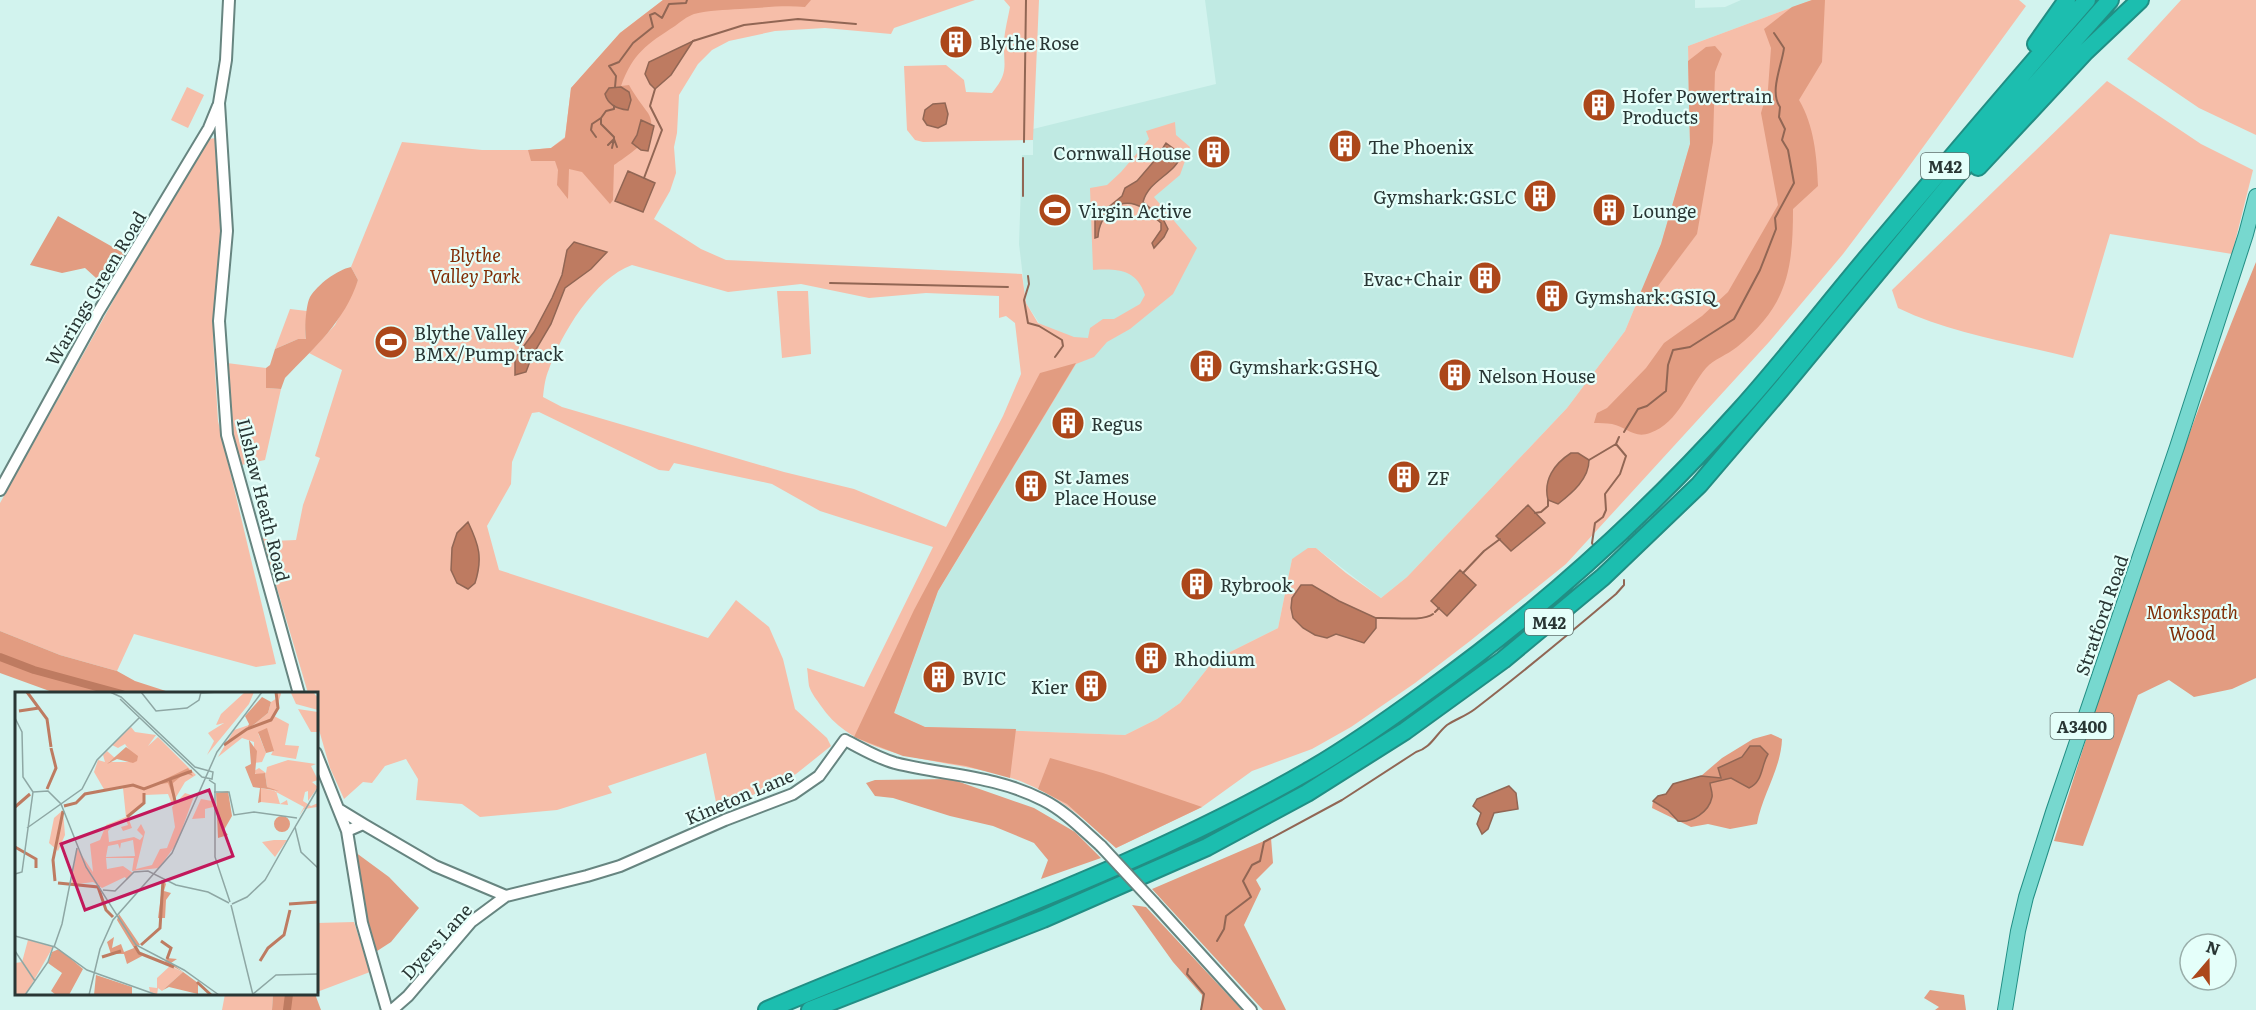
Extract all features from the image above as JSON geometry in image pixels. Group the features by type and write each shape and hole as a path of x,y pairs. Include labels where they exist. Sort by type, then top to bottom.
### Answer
{"highway":[{"path":"2020,77 2029,55 2067,0"},
{"name":"M42","path":"767,1010 1104,874 1200,829 1312,768 1380,726 1464,665 1562,587 1623,531 1742,408 2087,0"},
{"name":"M42","path":"810,1010 1043,919 1207,846 1307,793 1405,730 1503,660 1603,577 1699,485 1994,131 2110,0"},
{"path":"1848,308 1922,232 1991,152 2085,52 2140,0"}],"main road":[{"name":"Stratford Road","path":"2005,1010 2018,931 2035,868 2246,234 2256,196"},
{"name":"Stratford Road","path":"2246,234 2256,217"}],"street":[{"name":"Illshaw Heath Road","path":"229,0 226,60 219,103 226,231 219,321 227,435 298,692"},
{"name":"Warings Green Road","path":"0,490 97,314 209,128 219,103"},
{"path":"209,128 220,132"},
{"name":"Kineton Lane","path":"506,896 620,866 725,820 792,794 819,776 845,740 894,762 979,777 1044,800 1101,846 1251,1010"},
{"path":"318,758 347,831 362,922 390,1010"},
{"path":"340,810 435,866 506,896"},
{"path":"347,831 363,824"},
{"name":"Dyers Lane","path":"390,1010 408,996 471,922 506,896"}],"shaded area":[{"path":"1205,0 1695,0 1695,8 1725,7 1741,0 1812,0 1688,46 1690,144 1661,244 1625,331 1567,408 1407,577 1381,598 1316,548 1292,559 1278,628 1214,660 1180,703 1157,719 1125,735 925,727 894,713 938,591 1076,363 1039,323 1026,303 1019,244 1022,155 1033,155 1033,129 1216,84"},
{"path":"693,41 671,75 655,89 645,74 649,62"},
{"path":"621,87 629,92 631,100 628,110 614,106 605,94 609,88"},
{"path":"945,103 948,114 946,124 938,128 927,125 923,119 925,110 933,104"},
{"path":"641,120 654,126 648,151 641,150 632,143"},
{"path":"1166,143 1181,154 1174,167 1146,194 1143,202 1163,219 1168,229 1164,237 1154,248 1152,243 1161,230 1161,223 1143,208 1126,203 1112,209 1107,214 1102,221 1098,237 1095,238 1095,218 1122,196 1125,188 1137,181"},
{"path":"628,171 655,183 643,212 615,201"},
{"path":"574,242 607,252 591,269 565,288 551,324 532,356 526,372 515,375 515,358 534,332 552,298 562,275 567,250"},
{"path":"1571,453 1578,453 1589,460 1588,467 1579,485 1558,504 1548,500 1547,486 1555,467"},
{"path":"1528,505 1545,523 1511,551 1496,536"},
{"path":"468,522 477,545 479,566 475,583 468,589 457,583 451,570 452,548 457,533"},
{"path":"1460,570 1476,585 1447,616 1431,601"},
{"path":"1301,585 1312,585 1339,601 1376,618 1376,628 1364,643 1336,634 1327,638 1315,635 1293,618 1292,598"},
{"path":"1750,746 1760,746 1768,754 1757,782 1749,788 1731,778 1710,783 1712,795 1704,812 1683,821 1678,821 1668,810 1653,801 1658,796 1666,794 1673,784 1701,776 1721,778 1718,768 1742,757"},
{"path":"1509,786 1516,793 1518,809 1494,813 1488,829 1482,834 1477,824 1481,813 1473,806 1477,799"}],"green space":[{"name":"Blythe Valley Park","path":"663,0 975,0 894,28 891,34 825,28 775,31 729,41 712,50 698,64 679,95 674,147 676,173 670,191 654,219 701,249 726,260 1022,274 1026,303 1038,323 1074,337 1088,338 1090,328 1103,319 1114,319 1140,304 1145,295 1141,286 1131,275 1117,270 1093,270 1090,188 1107,185 1121,172 1149,139 1146,131 1175,122 1176,135 1190,147 1180,175 1154,197 1197,248 1173,294 1130,329 1107,342 1094,357 1076,364 938,591 894,713 925,727 1125,735 1157,719 1180,703 1214,660 1278,628 1292,559 1308,548 1316,548 1381,598 1407,577 1567,408 1625,331 1661,244 1690,144 1688,46 1812,0 2019,0 2026,6 1843,254 1769,342 1566,564 1415,683 1351,727 1312,749 1252,771 1202,807 1116,848 1064,804 1027,784 1002,775 888,751 862,740 839,726 813,694 809,686 807,668 864,687 933,547 820,511 772,484 674,463 669,471 659,470 539,412 532,413 512,462 511,484 487,526 499,570 708,638 736,600 769,627 783,659 795,709 827,738 831,746 796,774 718,812 706,753 608,786 612,793 557,810 480,817 462,804 416,800 418,779 406,759 385,766 372,783 363,782 344,799 330,768 318,726 318,692 308,692 276,585 258,536 272,541 296,540 303,505 320,458 315,456 342,370 309,353 335,325 358,280 351,267 402,142 482,150 551,148 565,137 571,88 620,33","holes":["632,265 728,292 801,284 869,298 926,293 999,296 999,318 1006,316 1015,323 1021,374 1003,416 946,527 854,489 784,472 562,407 543,397 554,355 581,309 605,282"]},
{"path":"663,0 811,0 805,7 780,6 694,14 649,44 636,57 621,86 629,85 648,113 651,129 642,144 614,165 613,200 610,204 582,172 569,169 568,199 557,185 558,170 555,161 531,161 528,150 551,148 565,138 571,88 620,33"},
{"path":"1004,0 1039,0 1033,140 923,142 915,140 907,130 904,66 946,65 964,80 966,92 992,93 1001,79 1004,68 1004,40 1010,7"},
{"path":"1812,0 1825,0 1822,62 1799,100 1808,120 1816,153 1818,186 1793,209 1793,231 1788,269 1777,302 1754,332 1706,368 1676,414 1660,428 1639,435 1617,425 1594,423 1597,413 1607,408 1646,368 1664,343 1702,316 1728,292 1778,205 1761,113 1768,89 1771,48 1764,29 1792,7"},
{"path":"2181,0 2256,0 2256,135 2199,108 2127,59"},
{"path":"1715,46 1722,54 1715,72 1713,142 1697,234 1646,302 1639,296 1661,244 1690,144 1688,61 1706,47"},
{"path":"2107,81 2201,144 2253,170 2232,254 2110,234 2073,358 1940,325 1898,308 1892,290"},
{"path":"187,87 204,95 188,128 171,120"},
{"path":"216,138 222,207 213,337 218,421 276,664 256,667 134,634 117,671 60,655 0,631 0,503 131,269 208,139"},
{"path":"58,216 125,254 106,287 85,268 62,273 30,265"},
{"name":"Monkspath Wood","path":"2256,262 2256,678 2232,689 2194,697 2169,680 2138,695 2083,846 2054,841 2100,695 2174,477"},
{"path":"351,267 358,280 337,321 285,378 281,389 266,388 266,368 270,365 275,349 298,339 306,339 307,305 310,297 328,278"},
{"path":"777,291 808,291 811,354 782,358"},
{"path":"290,309 307,311 306,340 298,339 275,349"},
{"path":"227,363 266,368 266,388 281,389 265,460 241,465 234,448"},
{"path":"1076,363 938,591 894,713 925,727 1016,729 1010,778 966,766 903,756 854,737 914,610 1040,373"},
{"path":"0,631 60,655 117,671 135,681 169,692 52,692 0,673"},
{"path":"1771,734 1782,739 1781,750 1757,824 1730,829 1708,824 1691,827 1652,808 1653,801 1658,796 1666,794 1673,784 1701,776 1722,758 1753,739"},
{"path":"1050,758 1103,773 1202,807 1116,848 1067,804 1038,789"},
{"path":"951,779 1034,808 1075,832 1101,858 1041,879 1048,860 1034,843 993,826 950,816 893,798 875,796 866,783 875,780"},
{"path":"1271,838 1273,863 1256,880 1261,889 1244,925 1286,1010 1263,1010 1152,889"},
{"path":"355,852 389,877 419,908 391,942 374,953 366,922"},
{"path":"1132,905 1146,907 1242,1010 1201,1010 1202,995 1173,962"},
{"path":"354,922 370,972 318,992 318,923"},
{"path":"1930,990 1964,995 1966,1010 1935,1010 1939,1007 1924,998"},
{"path":"225,995 273,995 272,1010 222,1010"},
{"path":"273,995 315,995 321,1010 272,1010"}],"waterway":[{"path":"615,87 616,76 609,66 619,62 633,43 653,27 650,15 655,13 662,18 669,4 686,3 687,0"},
{"path":"1024,142 1026,0"},
{"path":"693,41 744,25 798,19 856,24"},
{"path":"1624,432 1638,409 1647,406 1666,391 1668,365 1673,350 1690,347 1734,319 1760,270 1776,229 1775,218 1794,183 1788,150 1782,140 1785,129 1779,117 1780,107 1776,94 1784,48 1774,33"},
{"path":"644,178 662,130 650,106 655,89"},
{"path":"608,145 614,137 601,124 601,118 606,111 614,109 614,106"},
{"path":"596,137 591,130 592,124 601,118"},
{"path":"614,139 617,147"},
{"path":"612,148 614,139"},
{"path":"1023,158 1023,196"},
{"path":"1028,276 1029,284 1024,300 1028,323 1039,326 1062,340 1063,346 1055,357"},
{"path":"830,283 1008,287"},
{"path":"1593,545 1595,523 1603,517 1606,510 1605,494 1620,474 1626,456 1616,444 1619,437"},
{"path":"1589,460 1616,444"},
{"path":"1535,513 1541,512 1548,506 1548,500"},
{"path":"1463,573 1484,551 1500,539"},
{"path":"1217,941 1224,929 1226,916 1251,897 1243,881 1252,865 1260,861 1264,842 1342,800 1425,748 1447,725 1475,709 1616,594 1624,585 1624,580"},
{"path":"1435,612 1439,608"},
{"path":"1376,618 1415,619 1433,614"},
{"path":"0,657 34,670 115,692"},
{"path":"1188,969 1187,974 1204,994 1201,1010"},
{"path":"287,1010 289,995"}],"place":[{"name":"Blythe Rose","path":"956,42"},
{"name":"Hofer Powertrain Products","path":"1599,105"},
{"name":"The Phoenix","path":"1345,146"},
{"name":"Cornwall House","path":"1214,152"},
{"name":"Gymshark:GSLC","path":"1540,196"},
{"name":"Virgin Active","path":"1055,210"},
{"name":"Lounge","path":"1609,210"},
{"name":"Evac+Chair","path":"1485,278"},
{"name":"Gymshark:GSIQ","path":"1552,296"},
{"name":"Blythe Valley BMX/Pump track","path":"391,342"},
{"name":"Gymshark:GSHQ","path":"1206,366"},
{"name":"Nelson House","path":"1455,375"},
{"name":"Regus","path":"1068,423"},
{"name":"ZF","path":"1404,477"},
{"name":"St James Place House","path":"1031,486"},
{"name":"Rybrook","path":"1197,584"},
{"name":"Rhodium","path":"1151,658"},
{"name":"BVIC","path":"939,677"},
{"name":"Kier","path":"1091,686"}]}
